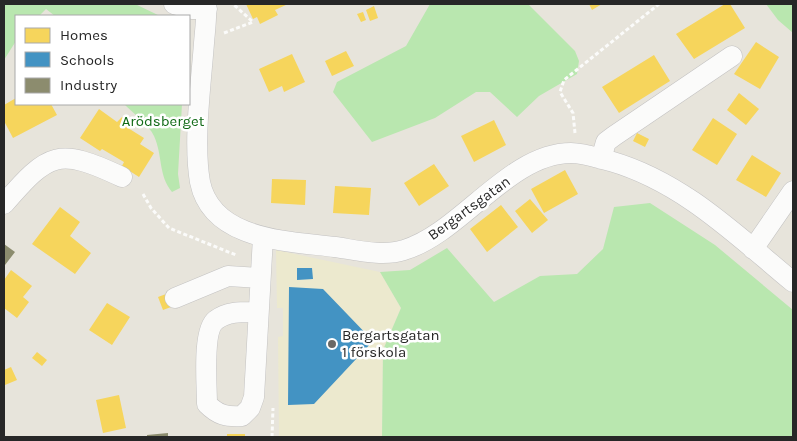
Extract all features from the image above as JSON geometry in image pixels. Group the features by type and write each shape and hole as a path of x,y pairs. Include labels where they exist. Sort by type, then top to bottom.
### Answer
{"street":[{"path":"174,4 194,9 207,6"},
{"name":"Bergartsgatan","path":"207,6 199,136 200,183 217,213 241,229 268,238 378,252 404,251 432,237 498,186 530,166 551,156 572,153 601,159 655,178 720,220 793,282"},
{"path":"601,159 606,142 732,56"},
{"path":"4,204 28,176 42,164 59,158 74,158 122,177"},
{"path":"753,249 793,191"},
{"path":"258,312 232,312 214,321 207,334 206,404 215,413 228,417 242,416 250,408 254,397 260,278 268,238"},
{"path":"175,298 228,276 260,278"}],"path":[{"path":"219,34 253,22 233,4"},
{"path":"570,138 574,137 576,125 573,112 560,92 564,80 658,4"},
{"path":"143,194 151,208 169,228 242,258 268,238"}],"shaded area":[{"name":"Bergartsgatan 1 förskola","path":"276,250 380,272 401,308 383,350 382,437 279,437 278,337 283,336 283,308 277,308"}],"green space":[{"path":"4,4 135,4 158,15 54,15 46,9 40,15 15,15 15,43 4,60"},
{"path":"430,4 528,4 575,51 579,61 577,74 539,96 517,117 490,92 476,92 435,118 372,142 333,92 337,82 406,46"},
{"path":"766,4 793,4 793,33 778,20"},
{"name":"Arödsberget","path":"125,105 182,105 178,174 180,188 172,192 165,179 157,143 145,123"},
{"path":"650,203 715,245 793,310 793,437 382,437 383,350 401,308 380,272 410,270 447,248 494,302 540,276 577,274 603,249 614,207"}],"building: Homes":[{"path":"246,4 288,4 275,10 278,15 260,24 257,17 253,19"},
{"path":"589,4 602,4 592,10"},
{"path":"725,4 730,4 745,28 694,59 676,34"},
{"path":"374,6 378,18 370,21 366,10"},
{"path":"363,12 366,20 361,22 357,14"},
{"path":"756,42 779,57 760,89 734,74"},
{"path":"346,51 354,66 332,76 325,61"},
{"path":"292,54 305,82 284,92 282,86 269,92 259,69"},
{"path":"654,55 670,81 619,113 602,87"},
{"path":"739,93 759,109 746,125 727,110"},
{"path":"15,99 15,105 52,105 57,115 13,138 4,121 4,105"},
{"path":"99,109 117,122 122,117 130,122 128,128 144,138 140,144 154,153 139,177 122,166 124,162 102,149 100,151 80,138"},
{"path":"713,118 737,134 717,165 692,150"},
{"path":"494,120 506,145 474,162 461,136"},
{"path":"637,133 649,139 645,147 633,141"},
{"path":"752,155 781,173 766,197 736,180"},
{"path":"434,164 449,186 419,206 404,183"},
{"path":"565,170 578,194 544,213 531,189"},
{"path":"272,179 306,180 305,205 271,203"},
{"path":"335,186 371,188 369,215 333,213"},
{"path":"530,199 548,220 532,233 515,211"},
{"path":"501,205 518,227 487,252 470,229"},
{"path":"60,207 80,222 70,236 91,253 75,274 32,244"},
{"path":"11,270 32,286 23,297 29,302 17,318 4,308 4,280"},
{"path":"166,294 171,307 163,310 158,297"},
{"path":"107,303 130,317 112,345 89,330"},
{"path":"37,352 47,360 42,366 32,358"},
{"path":"11,367 17,380 5,385 4,370"},
{"path":"119,395 126,428 103,433 96,400"},
{"path":"227,434 245,434 245,437 227,437"}],"building: Schools":[{"path":"297,268 312,268 313,279 297,280"},
{"path":"289,287 323,289 373,341 314,404 288,405"}],"building: Industry":[{"path":"4,244 15,252 5,265 4,264"},
{"path":"168,433 168,437 147,437 147,435"}],"place":[{"name":"Bergartsgatan 1 förskola","path":"332,344"}]}
